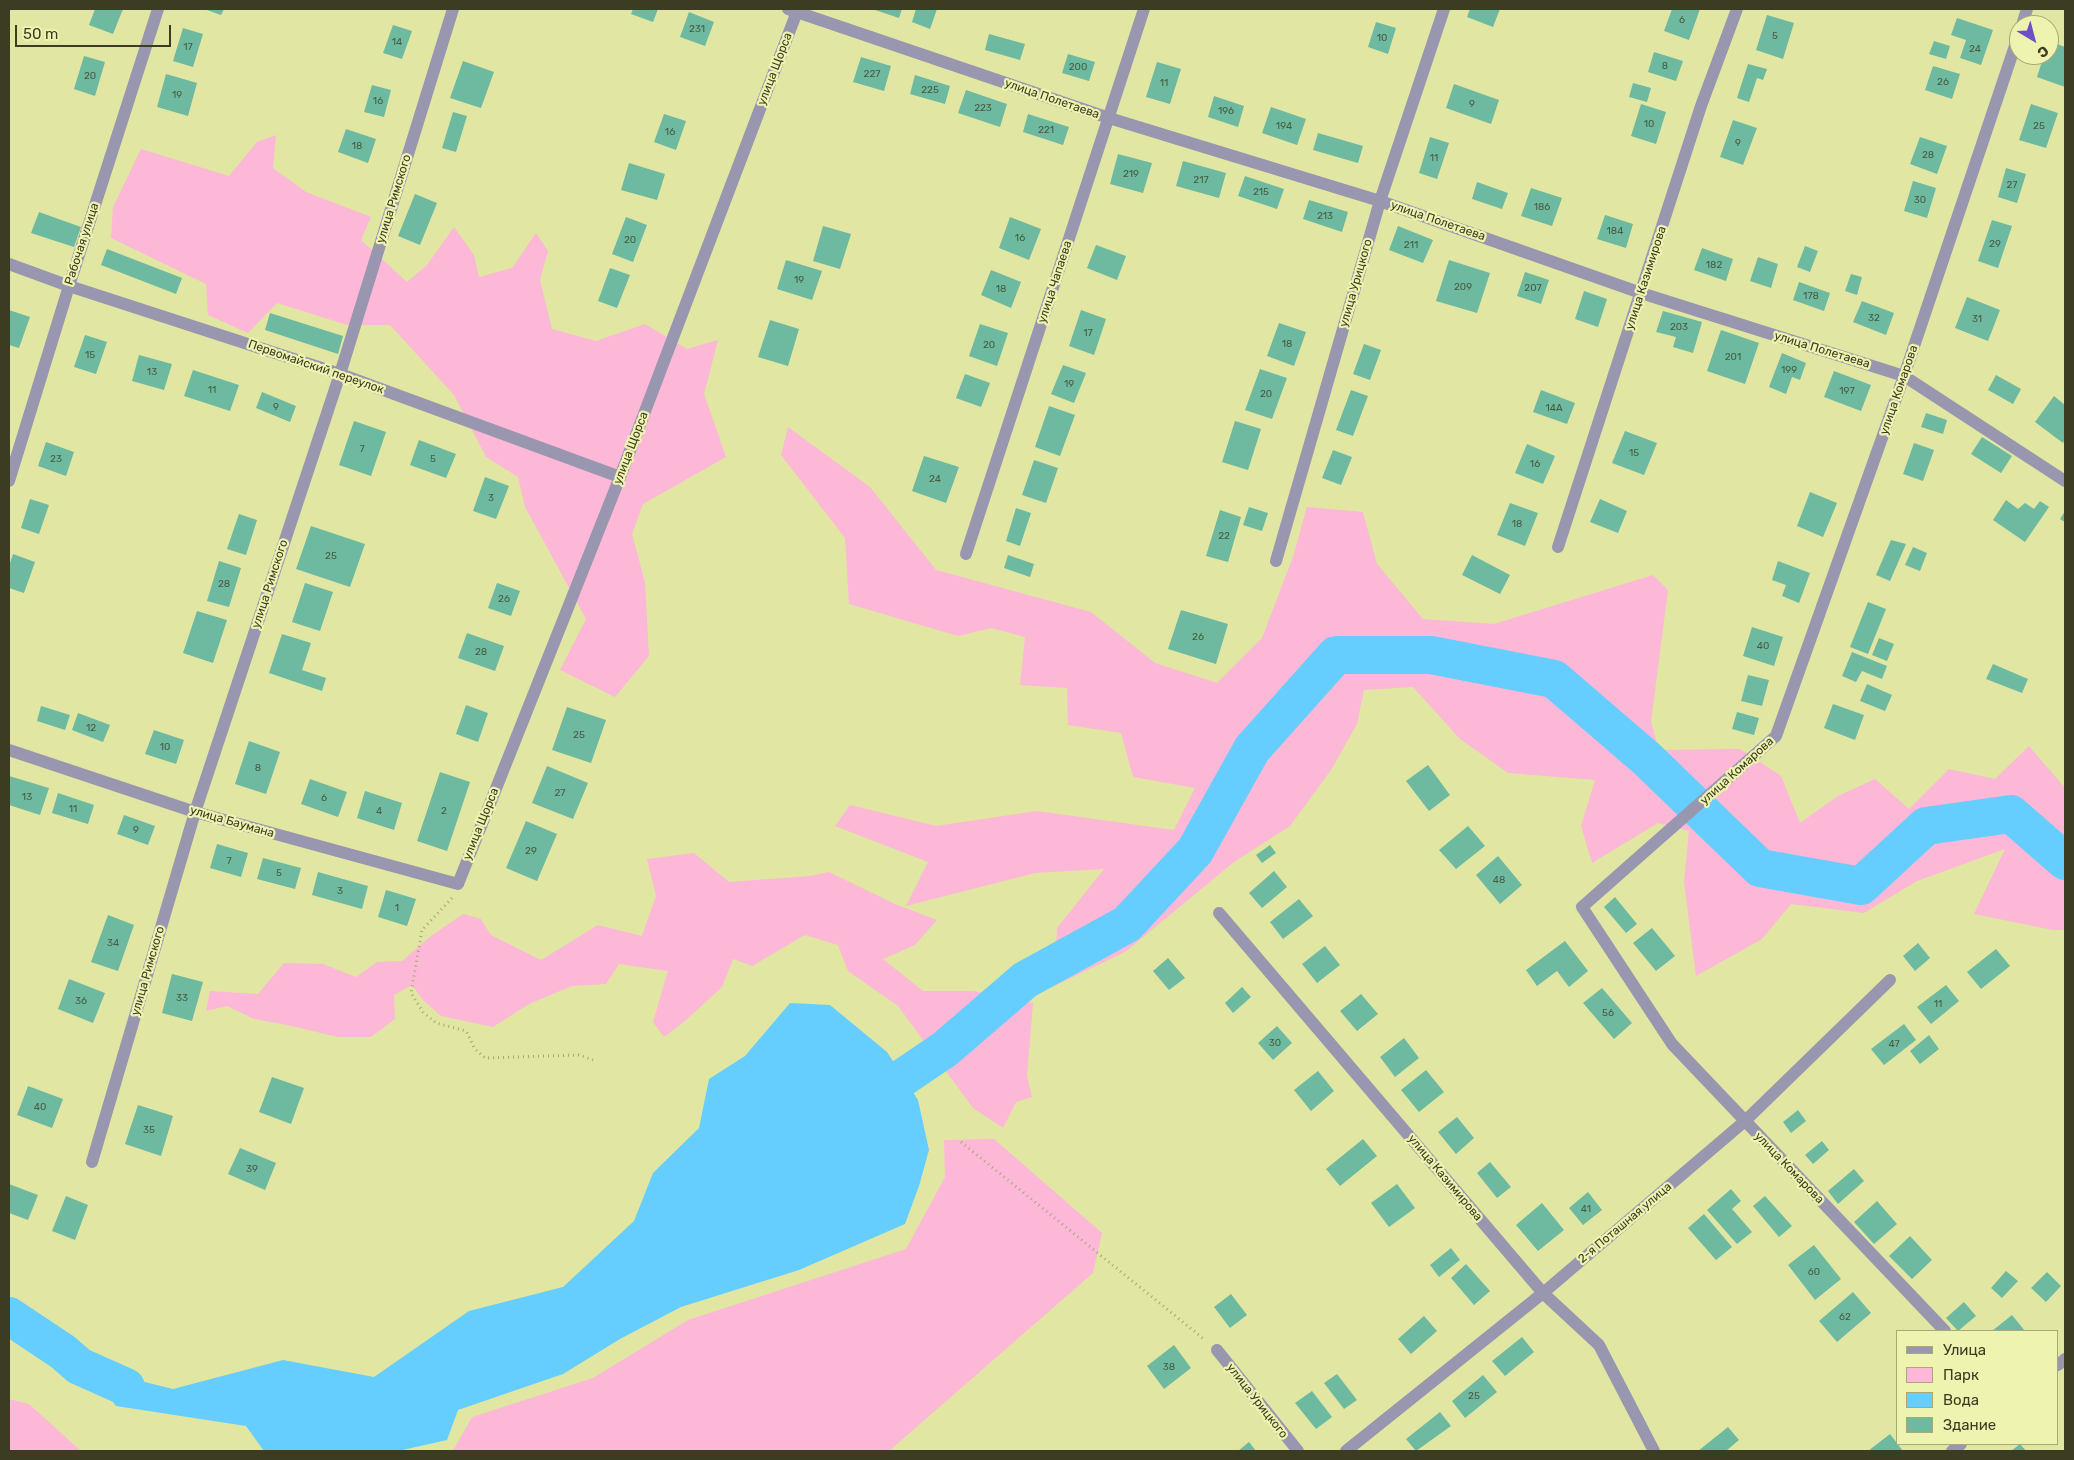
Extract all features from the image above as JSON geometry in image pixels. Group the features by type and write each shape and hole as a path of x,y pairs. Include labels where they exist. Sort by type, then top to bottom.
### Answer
{"street":[{"name":"Рабочая улица","path":"9,481 158,9"},
{"name":"улица Римского","path":"92,1162 195,812 340,374 453,9"},
{"name":"улица Чапаева","path":"966,554 1144,9"},
{"name":"улица Урицкого","path":"1276,561 1380,201 1444,9"},
{"name":"улица Казимирова","path":"1558,547 1701,106 1737,9"},
{"name":"улица Полетаева","path":"795,10 1108,118 1380,201 1641,293 1904,376 2065,481"},
{"name":"улица Щорса","path":"458,884 620,476 795,10"},
{"name":"улица Комарова","path":"1944,1330 1672,1044 1582,907 1776,736 1904,376 2009,64"},
{"name":"Первомайский переулок","path":"9,264 69,286 340,374 620,476"},
{"name":"улица Баумана","path":"9,750 195,812 458,884"},
{"name":"улица Казимирова","path":"1219,913 1543,1293 1599,1345 1654,1451"},
{"name":"2-я Поташная улица","path":"1346,1451 1543,1293 1745,1121 1890,980"},
{"name":"улица Урицкого","path":"1217,1350 1298,1451"}],"path":[{"path":"458,884 451,900 422,930 411,993 423,1012 436,1023 466,1031 475,1049 485,1058 579,1055 593,1060"},
{"path":"961,1142 1217,1350"}],"green space":[{"path":"276,135 273,168 306,192 371,217 361,240 407,282 427,265 454,227 474,255 479,277 512,268 536,233 548,251 540,280 552,329 596,341 645,324 687,349 718,340 704,394 726,457 643,504 632,534 645,582 649,656 615,697 560,670 586,619 525,507 518,477 486,457 454,395 390,325 347,325 277,303 248,333 208,315 206,284 111,238 113,207 141,149 229,176 257,142"},
{"path":"788,427 870,487 936,570 1091,612 1155,663 1217,683 1262,638 1293,557 1307,507 1363,512 1377,564 1423,619 1494,624 1653,575 1668,590 1651,722 1659,750 1740,749 1781,776 1800,823 1838,796 1875,779 1909,809 1949,769 1995,779 2029,746 2065,788 2065,930 2053,930 1974,914 2005,849 1917,881 1864,913 1791,904 1762,939 1696,976 1684,882 1689,831 1658,823 1592,863 1581,826 1595,780 1508,773 1460,739 1413,687 1364,690 1357,724 1331,770 1290,826 1234,862 1125,952 1054,986 1057,928 1104,869 1035,873 906,906 928,862 835,826 850,805 936,826 1037,811 1174,830 1195,788 1133,777 1121,733 1068,725 1067,688 1020,685 1025,637 991,628 958,636 849,604 845,538 781,455"},
{"path":"694,853 729,882 810,876 829,872 895,904 937,920 915,945 883,959 923,991 973,991 1033,1003 1027,1076 1032,1097 1016,1102 1003,1128 973,1108 898,1006 848,971 838,945 805,935 752,966 733,959 722,987 685,1021 664,1037 653,1022 668,971 619,964 606,984 572,986 529,1004 493,1027 441,1016 423,1000 412,985 394,995 395,1019 371,1037 338,1037 254,1019 227,1006 206,1011 210,991 258,994 284,963 323,964 356,977 377,962 402,961 431,936 463,914 481,919 491,935 541,960 598,925 642,936 656,896 647,859"},
{"path":"994,1139 1102,1233 1093,1273 889,1451 448,1451 454,1449 472,1417 593,1378 688,1320 906,1249 945,1177 944,1140"},
{"path":"9,1399 29,1404 81,1451 9,1451"}],"water":[{"path":"790,1003 830,1005 887,1052 918,1100 929,1150 919,1186 905,1224 799,1270 681,1307 620,1339 563,1374 458,1410 447,1440 398,1451 264,1451 246,1426 116,1406 101,1386 55,1360 173,1389 283,1360 374,1377 469,1311 563,1287 634,1221 653,1173 699,1128 709,1079 745,1056"}],"building":[{"path":"95,9 123,9 113,34 89,25"},
{"path":"204,9 224,9 221,15"},
{"path":"633,9 658,9 653,22 631,14"},
{"path":"872,9 902,9 899,18"},
{"path":"916,9 937,9 930,29 912,22"},
{"path":"1470,9 1500,9 1493,27 1467,17"},
{"path":"1672,9 1700,9 1689,40 1664,31"},
{"path":"689,12 714,22 705,46 680,37"},
{"path":"1767,15 1794,23 1783,59 1756,50"},
{"path":"1957,18 1993,30 1981,65 1960,58 1966,40 1951,35"},
{"path":"1376,22 1396,28 1388,54 1368,47"},
{"path":"393,25 412,31 402,59 383,53"},
{"path":"183,28 203,34 193,67 173,61"},
{"path":"989,34 1025,44 1020,60 985,50"},
{"path":"1934,41 1950,46 1946,59 1929,54"},
{"path":"2059,45 2065,47 2065,87 2037,77 2041,65 2059,65"},
{"path":"1654,52 1683,61 1676,81 1648,72"},
{"path":"1068,54 1095,62 1089,81 1062,73"},
{"path":"84,56 105,62 95,96 74,89"},
{"path":"861,57 891,66 884,91 853,82"},
{"path":"463,61 494,72 481,108 450,98"},
{"path":"1157,62 1181,69 1170,104 1146,97"},
{"path":"1748,64 1767,69 1763,80 1757,78 1749,102 1737,98"},
{"path":"1933,66 1960,74 1952,99 1925,90"},
{"path":"166,74 197,83 188,116 157,107"},
{"path":"915,75 950,86 945,104 910,94"},
{"path":"1633,83 1651,88 1647,102 1629,97"},
{"path":"1454,84 1499,100 1491,124 1446,108"},
{"path":"372,85 391,90 384,117 364,112"},
{"path":"966,90 1007,104 1000,127 958,113"},
{"path":"1214,96 1244,106 1238,127 1208,117"},
{"path":"1641,104 1666,112 1656,144 1631,136"},
{"path":"2031,104 2058,113 2046,148 2019,140"},
{"path":"1271,107 1306,119 1297,145 1262,133"},
{"path":"453,112 467,116 456,152 442,148"},
{"path":"664,114 686,121 676,150 654,142"},
{"path":"1028,114 1069,127 1063,145 1023,132"},
{"path":"1733,120 1757,128 1743,165 1720,157"},
{"path":"346,129 376,139 368,163 338,152"},
{"path":"1318,133 1363,146 1358,163 1313,150"},
{"path":"1430,137 1449,143 1437,179 1419,173"},
{"path":"1920,137 1947,146 1937,174 1910,164"},
{"path":"1118,154 1152,163 1143,193 1110,184"},
{"path":"1183,161 1226,173 1219,198 1176,186"},
{"path":"629,163 665,174 657,200 621,190"},
{"path":"2006,168 2026,174 2017,203 1998,197"},
{"path":"1245,176 1284,189 1277,209 1238,196"},
{"path":"1913,181 1936,188 1927,218 1904,211"},
{"path":"1477,182 1508,193 1502,209 1472,199"},
{"path":"1531,188 1562,198 1552,226 1521,216"},
{"path":"415,194 437,203 420,245 398,236"},
{"path":"1309,200 1348,212 1342,232 1303,219"},
{"path":"39,212 81,227 74,247 31,233"},
{"path":"1605,215 1633,224 1626,248 1597,239"},
{"path":"626,217 647,225 633,262 612,254"},
{"path":"1010,217 1041,229 1029,260 999,248"},
{"path":"1992,220 2012,226 1998,268 1978,261"},
{"path":"823,226 851,234 840,269 813,261"},
{"path":"1398,226 1433,240 1423,263 1389,250"},
{"path":"1096,245 1126,256 1117,280 1087,268"},
{"path":"1805,246 1818,251 1810,272 1797,267"},
{"path":"1702,248 1733,259 1726,281 1694,270"},
{"path":"107,249 182,278 176,294 101,265"},
{"path":"1758,257 1778,264 1771,288 1750,281"},
{"path":"786,260 822,271 812,300 777,289"},
{"path":"1449,260 1490,273 1477,313 1436,301"},
{"path":"610,268 630,275 617,308 598,301"},
{"path":"991,270 1021,282 1011,308 981,295"},
{"path":"1525,272 1549,280 1541,304 1517,296"},
{"path":"1851,274 1862,277 1857,295 1845,291"},
{"path":"1799,282 1830,293 1824,311 1793,300"},
{"path":"1584,291 1607,299 1598,327 1575,319"},
{"path":"1967,297 2000,310 1988,341 1955,328"},
{"path":"1862,301 1894,313 1886,335 1853,322"},
{"path":"9,310 30,317 19,348 9,345"},
{"path":"1081,310 1106,319 1094,355 1069,346"},
{"path":"1663,311 1702,322 1693,353 1673,347 1676,337 1656,332"},
{"path":"270,313 343,336 338,354 265,330"},
{"path":"770,320 799,329 788,366 758,357"},
{"path":"1279,323 1306,332 1294,366 1267,356"},
{"path":"980,324 1008,333 997,366 969,356"},
{"path":"1721,330 1759,343 1745,384 1707,371"},
{"path":"85,335 107,342 96,374 74,367"},
{"path":"1364,344 1381,350 1370,380 1353,374"},
{"path":"1782,353 1806,363 1800,380 1792,377 1786,394 1769,387"},
{"path":"139,355 172,364 164,390 132,381"},
{"path":"1063,365 1086,373 1074,403 1051,394"},
{"path":"1260,369 1287,378 1272,419 1245,410"},
{"path":"193,370 239,385 230,411 184,396"},
{"path":"1834,371 1871,385 1861,411 1824,397"},
{"path":"965,374 990,383 981,407 956,398"},
{"path":"1996,375 2021,389 2013,404 1988,390"},
{"path":"1351,390 1368,396 1353,436 1336,430"},
{"path":"1541,390 1575,403 1567,424 1533,412"},
{"path":"262,392 296,406 290,422 256,408"},
{"path":"2054,396 2065,405 2065,439 2063,443 2035,422"},
{"path":"1049,406 1075,415 1060,456 1035,447"},
{"path":"1926,413 1947,420 1943,434 1921,427"},
{"path":"354,421 386,432 371,476 339,465"},
{"path":"1235,421 1261,429 1248,470 1222,462"},
{"path":"1625,431 1657,443 1644,475 1612,463"},
{"path":"1982,437 2012,456 2001,473 1971,454"},
{"path":"419,440 456,454 446,478 410,465"},
{"path":"46,442 74,452 66,476 38,466"},
{"path":"1914,443 1934,450 1923,481 1903,474"},
{"path":"1527,444 1555,456 1543,484 1515,473"},
{"path":"1333,450 1352,457 1341,485 1322,478"},
{"path":"924,456 959,467 946,503 912,491"},
{"path":"1034,460 1058,468 1046,503 1022,495"},
{"path":"485,477 509,486 496,519 473,511"},
{"path":"1810,492 1837,503 1823,537 1797,526"},
{"path":"30,499 49,505 39,534 21,528"},
{"path":"1600,499 1627,511 1618,533 1590,522"},
{"path":"2006,500 2018,509 2025,503 2034,509 2040,501 2049,507 2025,542 1993,520"},
{"path":"1510,503 1538,513 1525,546 1497,535"},
{"path":"1249,507 1268,513 1262,531 1243,525"},
{"path":"1016,508 1031,513 1020,546 1006,541"},
{"path":"1220,510 1241,517 1228,562 1206,556"},
{"path":"2065,511 2065,522 2060,519"},
{"path":"239,514 257,520 246,555 227,549"},
{"path":"311,526 365,544 350,587 296,569"},
{"path":"1891,540 1906,544 1890,581 1876,575"},
{"path":"1913,547 1927,553 1920,571 1905,565"},
{"path":"13,554 35,562 24,593 9,588 9,566"},
{"path":"1008,555 1034,564 1030,577 1004,568"},
{"path":"1472,555 1510,575 1500,594 1462,575"},
{"path":"219,561 241,568 229,607 207,601"},
{"path":"1778,561 1810,573 1799,603 1782,596 1786,585 1772,580"},
{"path":"305,583 333,592 320,631 292,622"},
{"path":"497,583 520,591 511,616 488,608"},
{"path":"1868,602 1886,609 1868,654 1850,647"},
{"path":"1181,610 1228,624 1216,664 1168,649"},
{"path":"197,611 227,620 213,663 183,653"},
{"path":"1752,627 1783,637 1774,666 1743,656"},
{"path":"467,633 504,646 495,671 458,658"},
{"path":"282,634 311,643 302,670 326,678 322,691 269,673"},
{"path":"1879,638 1894,644 1887,661 1872,655"},
{"path":"1852,652 1887,666 1882,679 1862,671 1856,682 1842,676"},
{"path":"1993,664 2028,679 2022,693 1986,679"},
{"path":"1748,675 1769,680 1762,706 1741,701"},
{"path":"1867,684 1892,695 1885,711 1860,701"},
{"path":"1833,704 1864,715 1855,740 1824,728"},
{"path":"466,705 488,713 478,742 456,734"},
{"path":"41,706 70,715 65,730 37,721"},
{"path":"567,707 606,720 591,763 552,750"},
{"path":"1737,712 1759,718 1754,735 1732,729"},
{"path":"78,713 110,725 103,742 72,730"},
{"path":"154,730 184,740 176,764 145,754"},
{"path":"249,741 280,752 266,794 235,784"},
{"path":"1428,765 1450,795 1429,811 1406,781"},
{"path":"547,766 588,783 573,819 532,803"},
{"path":"440,772 470,782 447,851 417,841"},
{"path":"9,776 49,788 40,815 9,805"},
{"path":"310,779 347,792 338,817 301,804"},
{"path":"365,791 402,803 394,830 357,818"},
{"path":"58,793 94,805 88,824 52,813"},
{"path":"124,815 155,826 148,845 117,834"},
{"path":"526,821 557,834 537,881 506,868"},
{"path":"1468,826 1485,846 1456,869 1439,850"},
{"path":"217,844 248,853 241,877 210,868"},
{"path":"1270,845 1276,853 1262,863 1256,855"},
{"path":"1498,856 1522,885 1500,904 1476,875"},
{"path":"263,858 301,868 295,889 257,879"},
{"path":"1274,871 1287,887 1262,908 1249,893"},
{"path":"318,872 368,886 362,909 312,895"},
{"path":"386,890 416,899 407,926 378,917"},
{"path":"1615,897 1637,924 1626,933 1604,907"},
{"path":"1299,899 1313,916 1283,939 1270,922"},
{"path":"108,915 134,925 118,971 91,962"},
{"path":"1652,928 1675,956 1656,971 1633,943"},
{"path":"1565,941 1588,971 1569,987 1557,971 1537,986 1526,970"},
{"path":"1918,943 1930,958 1915,971 1903,956"},
{"path":"1325,946 1340,965 1317,983 1302,964"},
{"path":"1996,949 2010,966 1981,989 1967,972"},
{"path":"1168,958 1185,978 1169,990 1153,971"},
{"path":"172,974 203,982 192,1021 162,1013"},
{"path":"69,979 105,993 93,1023 58,1009"},
{"path":"1946,985 1959,1001 1931,1024 1917,1007"},
{"path":"1242,987 1251,997 1233,1013 1225,1003"},
{"path":"1602,988 1632,1023 1614,1039 1583,1003"},
{"path":"1361,994 1378,1014 1357,1031 1340,1011"},
{"path":"1904,1024 1916,1040 1884,1065 1871,1049"},
{"path":"1277,1026 1292,1043 1273,1060 1258,1043"},
{"path":"1929,1035 1939,1049 1920,1064 1910,1051"},
{"path":"1404,1038 1419,1058 1395,1077 1380,1057"},
{"path":"1426,1070 1444,1092 1419,1112 1401,1090"},
{"path":"1318,1071 1334,1091 1311,1111 1294,1090"},
{"path":"272,1077 304,1088 291,1124 259,1112"},
{"path":"28,1086 63,1099 52,1128 17,1115"},
{"path":"138,1105 173,1116 161,1156 125,1144"},
{"path":"1798,1110 1806,1121 1791,1133 1783,1122"},
{"path":"1457,1117 1474,1138 1456,1154 1438,1132"},
{"path":"1363,1139 1377,1156 1340,1186 1326,1169"},
{"path":"1822,1141 1829,1150 1813,1164 1805,1155"},
{"path":"240,1148 276,1163 265,1190 228,1174"},
{"path":"1490,1162 1511,1187 1497,1198 1477,1173"},
{"path":"1854,1169 1864,1181 1838,1204 1828,1191"},
{"path":"9,1184 38,1195 28,1220 9,1213"},
{"path":"1397,1184 1415,1208 1389,1227 1371,1203"},
{"path":"1731,1189 1741,1201 1732,1209 1752,1232 1737,1244 1707,1210"},
{"path":"1588,1192 1602,1210 1583,1225 1569,1208"},
{"path":"66,1196 88,1205 75,1240 52,1231"},
{"path":"1765,1196 1792,1226 1779,1237 1753,1206"},
{"path":"1877,1201 1897,1224 1874,1244 1854,1222"},
{"path":"1542,1203 1564,1230 1538,1251 1516,1225"},
{"path":"1704,1214 1732,1247 1716,1260 1688,1228"},
{"path":"1910,1236 1932,1260 1912,1279 1889,1256"},
{"path":"1814,1245 1841,1279 1815,1300 1788,1265"},
{"path":"1451,1248 1460,1260 1439,1277 1430,1265"},
{"path":"1466,1264 1490,1291 1474,1305 1451,1278"},
{"path":"2006,1271 2018,1281 2002,1298 1991,1288"},
{"path":"2047,1272 2061,1286 2046,1302 2031,1288"},
{"path":"1853,1292 1871,1313 1837,1342 1819,1321"},
{"path":"1231,1294 1247,1315 1230,1328 1214,1307"},
{"path":"1964,1302 1976,1316 1959,1330 1946,1318"},
{"path":"2012,1315 2024,1330 1993,1330"},
{"path":"1424,1316 1437,1331 1411,1354 1398,1339"},
{"path":"1522,1337 1534,1352 1505,1376 1492,1361"},
{"path":"1174,1345 1191,1368 1164,1389 1147,1366"},
{"path":"1337,1374 1357,1400 1344,1409 1324,1383"},
{"path":"1483,1375 1497,1392 1465,1418 1452,1401"},
{"path":"1312,1391 1332,1417 1316,1429 1295,1403"},
{"path":"1440,1412 1451,1426 1416,1451 1406,1439"},
{"path":"1728,1427 1739,1440 1726,1451 1698,1451"},
{"path":"1890,1434 1896,1442 1896,1445 1898,1445 1903,1451 1868,1451"},
{"path":"1249,1442 1256,1451 1238,1451"},
{"path":"2021,1445 2026,1451 2011,1451"}],"waterway":[{"path":"861,1106 945,1049 1025,980 1127,924 1195,851 1252,749 1336,655 1431,655 1554,679 1647,759 1760,868 1861,886 1926,826 2011,814 2065,861"},
{"path":"9,1316 63,1352 79,1366 126,1387"}]}
